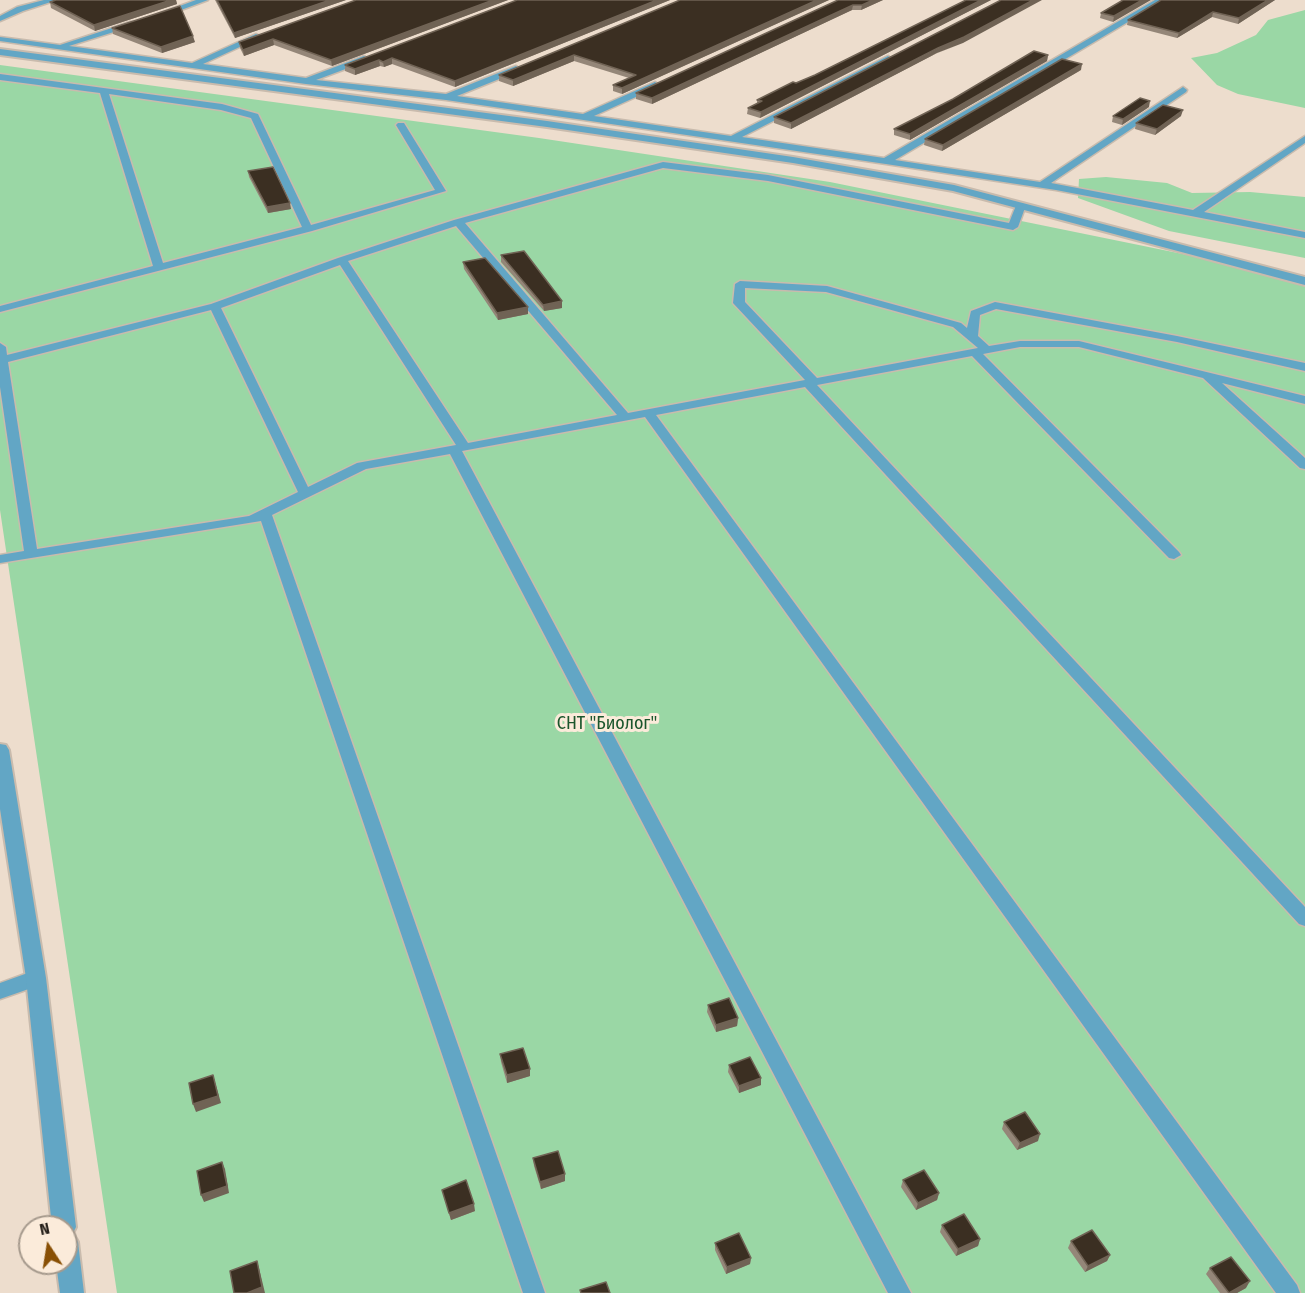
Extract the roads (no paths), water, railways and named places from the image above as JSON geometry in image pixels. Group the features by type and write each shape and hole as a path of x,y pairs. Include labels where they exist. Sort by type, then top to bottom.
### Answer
{"street":[{"path":"0,52 781,158 954,188 1305,281"},
{"path":"0,750 36,978 63,1215"},
{"path":"70,1275 72,1293"}],"lane":[{"path":"0,19 20,9 52,0"},
{"path":"148,18 204,0"},
{"path":"886,161 1161,0"},
{"path":"58,47 137,22"},
{"path":"194,64 237,43 260,35"},
{"path":"0,39 447,98 886,161 1042,185 1305,235"},
{"path":"731,139 898,53"},
{"path":"306,81 370,57"},
{"path":"447,98 522,66"},
{"path":"0,77 222,107 255,116 308,229"},
{"path":"583,117 669,78"},
{"path":"1042,185 1183,90"},
{"path":"104,91 159,269"},
{"path":"0,309 159,269 441,191 401,125"},
{"path":"1195,214 1305,139"},
{"path":"31,554 1,354 215,306 342,260 458,222 663,165 768,178 1013,227 1021,205"},
{"path":"458,222 625,417"},
{"path":"342,260 459,448 900,1293"},
{"path":"1174,555 980,351 972,337 957,325 827,289 740,284 739,303 1305,919"},
{"path":"972,337 975,313 995,305 1178,339 1305,367"},
{"path":"215,306 305,494"},
{"path":"0,559 252,520 362,466 1020,344 1079,344 1305,400"},
{"path":"1206,375 1305,465"},
{"path":"648,413 1289,1293"},
{"path":"266,514 534,1293"},
{"path":"0,991 36,978"}],"park label":[{"name":"СНТ \"Биолог\"","path":"607,724"}]}
